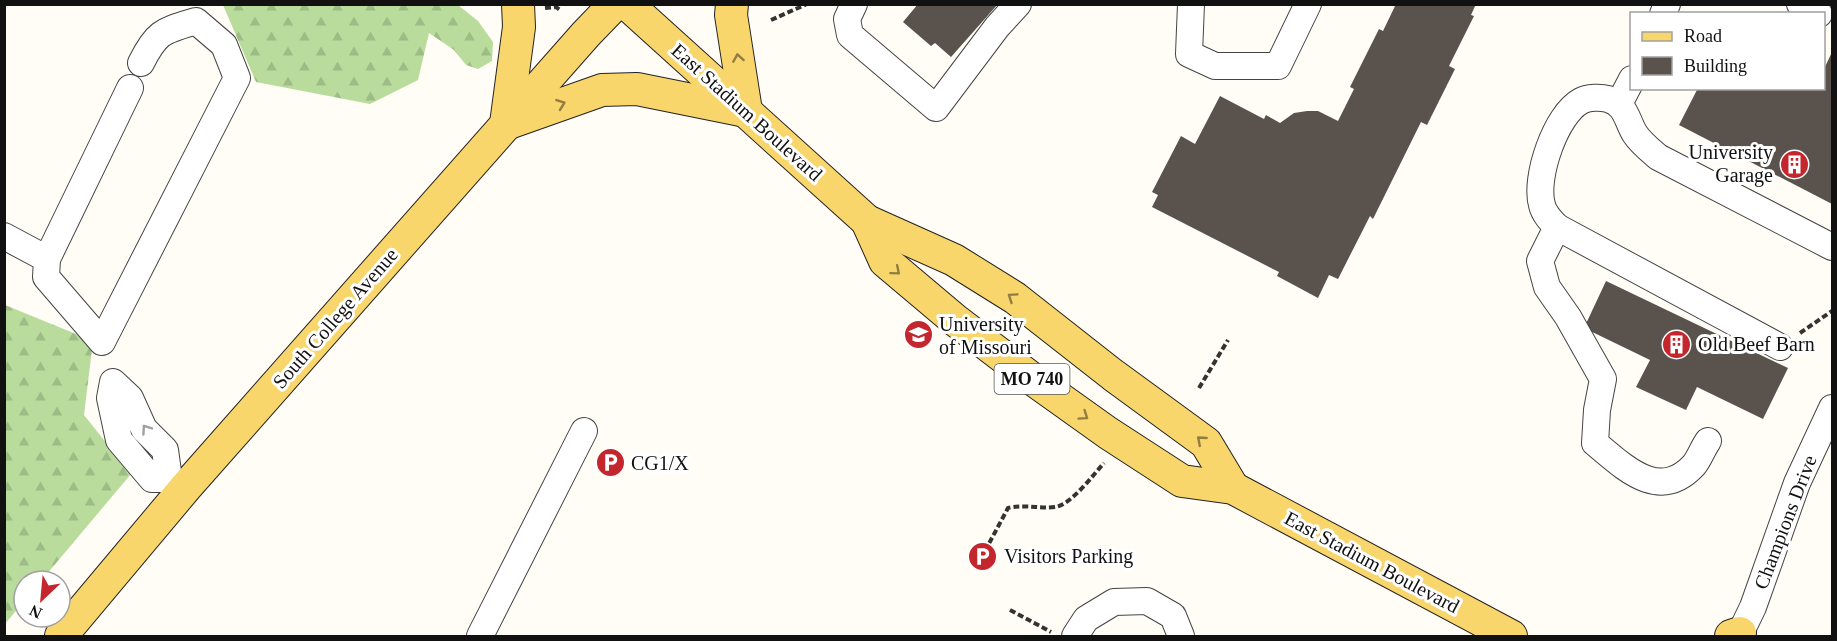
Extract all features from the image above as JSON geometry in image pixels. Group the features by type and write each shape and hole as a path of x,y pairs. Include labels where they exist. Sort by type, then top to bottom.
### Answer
{"main road":[{"path":"518,4 519,27 506,124 602,90 637,89 746,111 731,15 732,4"},
{"name":"South College Avenue","path":"60,636 175,486 615,4"},
{"name":"East Stadium Boulevard","path":"627,4 867,221 954,260 1015,298 1113,375 1206,443 1233,488"},
{"name":"East Stadium Boulevard","path":"867,221 885,261 955,321 1108,433 1182,481 1233,488 1511,636"}],"street":[{"path":"854,4 846,19 850,35 936,108 997,27 1018,4"},
{"path":"1191,4 1190,54 1215,66 1278,66 1308,4"},
{"path":"1800,4 1815,12"},
{"path":"102,342 237,78 224,45 196,21 164,31 149,47 141,63"},
{"path":"1619,104 1630,83"},
{"path":"130,88 47,259 46,277 102,342 114,382 130,398 144,429 165,450 175,486"},
{"path":"1780,347 1557,228 1542,205 1539,185 1544,162 1556,132 1568,112 1581,100 1609,99 1619,104 1628,116 1636,135 1646,148 1658,157 1833,247"},
{"path":"1557,228 1540,261 1547,287 1586,346 1603,379 1597,410 1595,443 1626,470 1651,482 1671,482 1694,465 1708,441"},
{"path":"4,236 47,259"},
{"name":"Champions Drive","path":"1737,635 1753,607 1797,483 1833,408"},
{"path":"480,636 584,431"},
{"path":"1064,635 1114,602 1147,601 1173,616 1181,636"}],"path":[{"path":"771,20 807,4"},
{"path":"1806,328 1833,311"},
{"path":"1199,388 1228,340"},
{"path":"985,551 1008,508 1023,505 1059,507 1072,497 1107,460"},
{"path":"1010,610 1064,635"}],"green space":[{"path":"223,5 458,5 478,21 493,42 492,61 478,69 466,65 454,50 429,33 418,80 370,104 256,82"},
{"path":"5,305 93,341 84,415 131,474 51,569 12,569 12,616 5,624"}],"building":[{"path":"918,4 998,4 951,57 935,43 931,46 903,22"},
{"path":"1396,4 1476,4 1471,15 1474,16 1449,66 1455,69 1427,125 1421,122 1373,219 1370,216 1338,279 1329,275 1318,298 1277,276 1279,272 1152,207 1158,195 1152,192 1181,136 1195,144 1220,96 1264,119 1266,115 1280,123 1294,113 1307,111 1318,111 1338,121 1354,89 1350,87 1379,29 1383,31"},
{"name":"University Garage","path":"1832,52 1832,204 1679,125 1697,90 1825,90 1825,67"},
{"name":"Old Beef Barn","path":"1606,281 1788,368 1763,419 1697,387 1686,410 1636,387 1650,360 1584,328"}],"place":[{"name":"University Garage","path":"1794,164"},
{"name":"University of Missouri","path":"918,335"},
{"name":"Old Beef Barn","path":"1677,344"},
{"name":"CG1/X","path":"610,463"},
{"name":"Visitors Parking","path":"983,556"}]}
